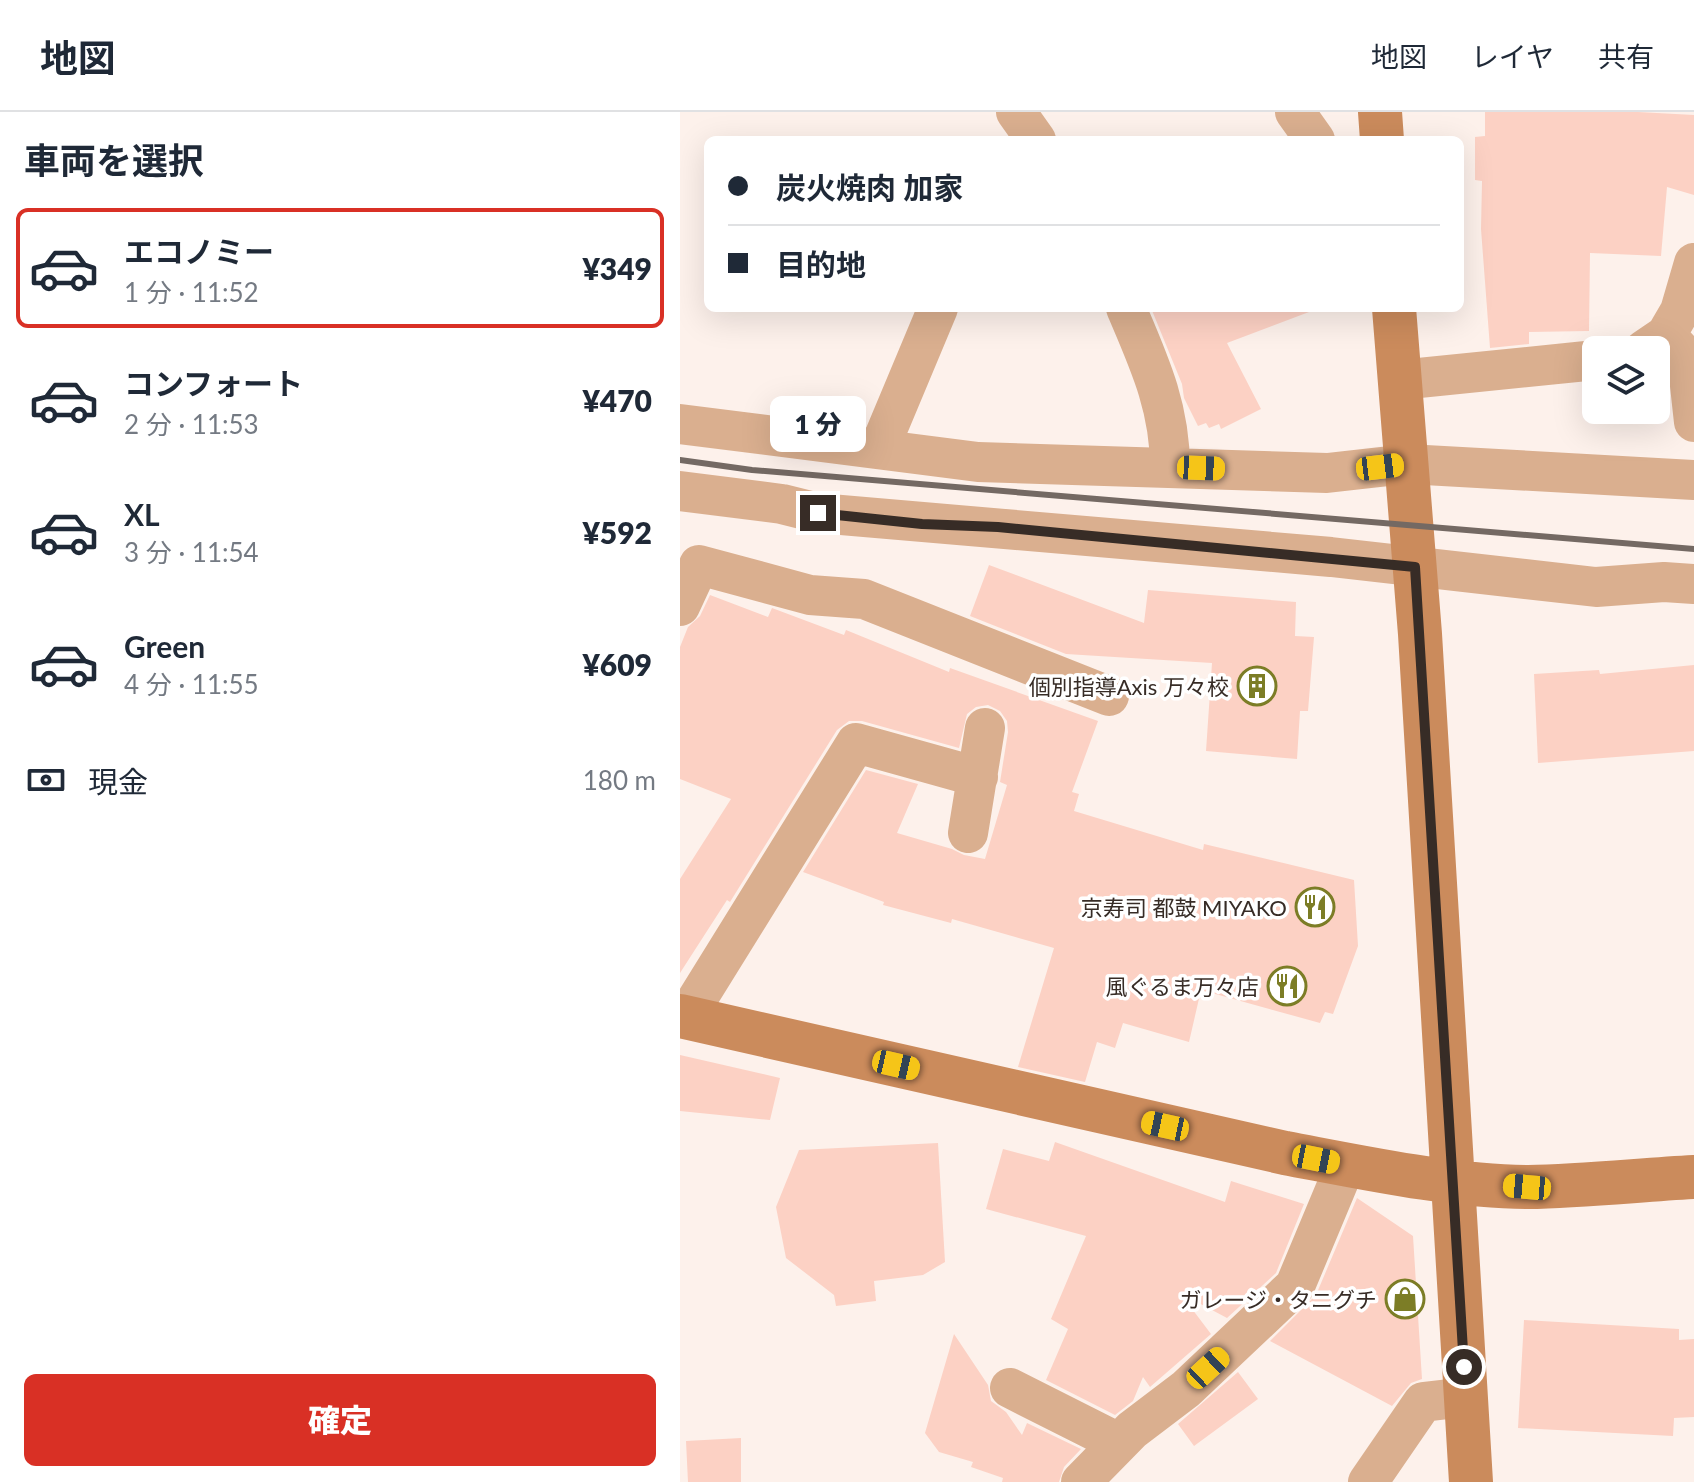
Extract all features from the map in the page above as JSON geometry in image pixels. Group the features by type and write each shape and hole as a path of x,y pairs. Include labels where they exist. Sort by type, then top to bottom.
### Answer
{"main road":[{"path":"1380,112 1382,136"},
{"path":"1394,312 1415,567 1471,1482"},
{"path":"683,1017 1270,1150 1346,1164 1452,1180 1527,1187 1694,1177"}],"street":[{"path":"1295,112 1312,136"},
{"path":"1660,336 1680,311 1694,263"},
{"path":"879,449 936,312"},
{"path":"1128,312 1158,383 1170,438 1170,467"},
{"path":"1670,350 1687,358 1694,422"},
{"path":"1399,380 1582,361"},
{"path":"680,424 978,462 1327,473 1407,464 1694,480"},
{"path":"680,491 782,504 818,513 907,523 967,525 1596,587 1664,582 1694,584"},
{"path":"680,606 699,565 810,595 864,599 1109,696"},
{"path":"968,833 985,728"},
{"path":"683,1017 856,743 978,777"},
{"path":"1081,1482 1119,1443 1186,1389 1295,1286 1346,1164"},
{"path":"1010,1388 1119,1443"},
{"path":"1368,1482 1423,1402 1466,1397"}],"building":[{"path":"1485,112 1694,115 1694,195 1667,187 1661,256 1590,253 1589,331 1529,332 1529,344 1490,348 1481,229 1482,181 1475,180 1475,137 1485,136"},
{"path":"1153,312 1309,312 1227,343 1261,409 1221,429 1219,424 1209,428 1206,423 1198,426 1184,398 1182,384"},
{"path":"989,565 1144,623 1148,590 1296,602 1295,636 1314,637 1308,711 1300,711 1297,759 1206,751 1212,663 1066,654 970,616"},
{"path":"710,595 768,617 772,608 844,635 846,630 949,672 950,668 1098,721 1072,792 1079,794 1074,811 1203,850 1204,844 1354,880 1358,946 1333,1014 1325,1012 1320,1023 1201,990 1189,1042 1123,1023 1115,1048 1097,1042 1085,1082 1018,1067 1054,948 952,919 951,923 883,905 884,902 803,872 866,770 918,784 897,833 985,859 1007,785 1000,782 1007,721 1000,711 988,705 976,707 967,714 959,748 862,721 849,721 837,730 730,902 727,900 680,973 680,879 731,799 680,779 680,647 688,627 700,616"},
{"path":"1694,665 1694,751 1538,763 1534,674 1599,670 1600,674"},
{"path":"680,1055 780,1078 770,1120 680,1111"},
{"path":"1055,1142 1225,1202 1231,1181 1304,1204 1276,1273 1227,1318 1180,1293 1211,1334 1150,1387 1143,1377 1133,1401 1115,1415 1046,1380 1068,1329 1051,1319 1086,1236 986,1209 1003,1149 1049,1161"},
{"path":"938,1143 945,1262 923,1275 874,1281 876,1301 836,1306 834,1295 786,1258 776,1207 799,1150"},
{"path":"1357,1198 1413,1236 1422,1379 1411,1383 1392,1406 1270,1341 1316,1295"},
{"path":"1524,1320 1679,1329 1679,1340 1694,1339 1694,1417 1674,1418 1673,1436 1518,1428"},
{"path":"954,1334 988,1385 991,1401 1006,1412 1022,1435 1027,1423 1081,1449 1064,1467 1059,1482 1002,1482 1003,1478 971,1467 973,1462 939,1452 925,1433"},
{"path":"1238,1372 1258,1399 1194,1446 1178,1424"},
{"path":"741,1438 741,1482 688,1482 686,1441"}],"railway":[{"path":"680,460 752,470 1694,549"}],"place":[{"name":"個別指導Axis 万々校","path":"1257,686"},
{"name":"京寿司 都鼓 MIYAKO","path":"1315,907"},
{"name":"風ぐるま万々店","path":"1287,986"},
{"name":"ガレージ・タニグチ","path":"1405,1299"}],"route":[{"path":"818,513 1415,567 1464,1367"}]}
